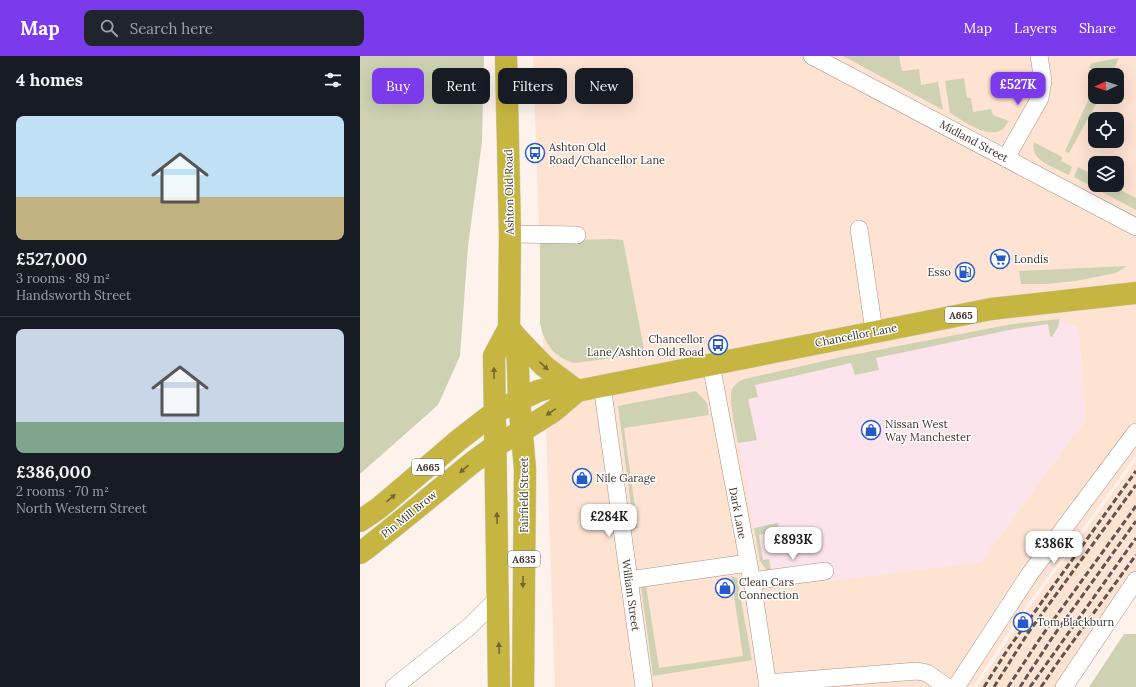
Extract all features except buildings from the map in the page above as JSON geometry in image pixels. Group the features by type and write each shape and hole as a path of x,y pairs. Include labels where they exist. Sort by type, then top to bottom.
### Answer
{"highway":[{"name":"Ashton Old Road","path":"506,56 513,333 519,400"},
{"name":"Chancellor Lane","path":"519,400 538,391 549,388 577,391 991,309 1136,293"},
{"name":"Ashton Old Road","path":"495,412 494,356 513,333"},
{"path":"513,333 544,366 577,391"},
{"name":"Chancellor Lane","path":"495,446 554,411 577,391"},
{"name":"A665","path":"360,521 379,508 460,439 495,412 519,400"},
{"name":"Fairfield Street","path":"519,400 525,469 523,687"},
{"name":"A635","path":"495,412 499,687"},
{"name":"Pin Mill Brow","path":"360,552 407,516 470,464 495,446"}],"street":[{"name":"Midland Street","path":"812,56 1136,227"},
{"path":"1006,158 1040,98 1043,81 1040,56"},
{"path":"859,229 874,332"},
{"path":"510,234 577,236"},
{"name":"Dark Lane","path":"711,364 752,581 767,685"},
{"name":"William Street","path":"602,385 644,687"},
{"path":"956,687 1029,575 1136,432"},
{"path":"629,580 748,563"},
{"path":"752,581 825,571"},
{"path":"1064,687 1136,580"},
{"path":"394,687 469,627 498,598"},
{"path":"469,627 498,624"},
{"path":"767,685 918,671 927,673 947,687"}],"shaded area":[{"path":"533,56 1136,56 1136,455 1020,615 973,687 555,687 535,104 567,104 567,68 533,68","holes":["1060,319 1070,325 1078,327 1086,419 981,562 830,581 828,562 767,571 760,561 731,400 744,379 841,357 1012,324"]},
{"path":"1060,319 1070,325 1078,327 1086,419 981,562 830,581 830,577 767,571 760,561 738,443 731,400 736,383"},
{"path":"1136,461 1136,570 1077,653 1057,687 977,687 1026,612"}],"green space":[{"path":"360,56 484,56 484,68 432,68 432,104 483,104 482,142 468,246 460,356 438,405 360,474"},
{"path":"843,56 899,56 902,71 919,69 921,85 938,82 943,110"},
{"path":"1119,58 1114,68 1089,68 1092,63"},
{"path":"964,78 967,98 971,98 973,112 991,109 993,115 1009,121 1003,129 997,132 983,131 950,113 945,81"},
{"path":"1088,100 1088,104 1096,104 1092,112 1088,112 1088,119 1069,153 1065,151"},
{"path":"1034,142 1062,157 1061,161 1072,167 1069,175 1039,159 1034,149"},
{"path":"1078,167 1088,172 1088,184 1074,177"},
{"path":"1102,192 1124,192 1136,198 1136,210"},
{"path":"623,240 645,354 574,363 561,357 551,349 542,331 540,323 540,241"},
{"path":"1127,266 1116,273 1076,281 1046,284 1021,284 1019,271"},
{"path":"1060,319 1058,327 1052,337 1050,336 1048,324 1014,329 876,358 879,370 855,375 851,363 755,385 758,397 748,399 757,440 738,443 731,394 734,386 744,379 841,357 1012,324"},
{"path":"696,391 707,403 709,415 624,428 638,528 634,529 618,406"},
{"path":"778,523 779,531 759,535 763,560 769,559 771,570 767,571 760,561 754,528"},
{"path":"731,576 737,578 752,660 653,676 641,586 646,585 659,668 743,656"},
{"path":"1124,634 1136,634 1136,687 1089,687"}],"railway":[{"path":"984,687 1008,649 1136,471"},
{"path":"994,687 1028,633 1136,485"},
{"path":"1008,687 1041,637 1136,506"},
{"path":"1020,687 1052,638 1136,521"},
{"path":"1030,687 1136,538"},
{"path":"1041,687 1136,555"}],"place":[{"name":"Ashton Old Road/Chancellor Lane","path":"535,153"},
{"name":"Londis","path":"1000,259"},
{"name":"Esso","path":"965,272"},
{"name":"Chancellor Lane/Ashton Old Road","path":"718,345"},
{"name":"Nissan West Way Manchester","path":"871,430"},
{"name":"Nile Garage","path":"582,478"},
{"name":"Clean Cars Connection","path":"725,588"},
{"name":"Tom Blackburn","path":"1023,622"}]}
